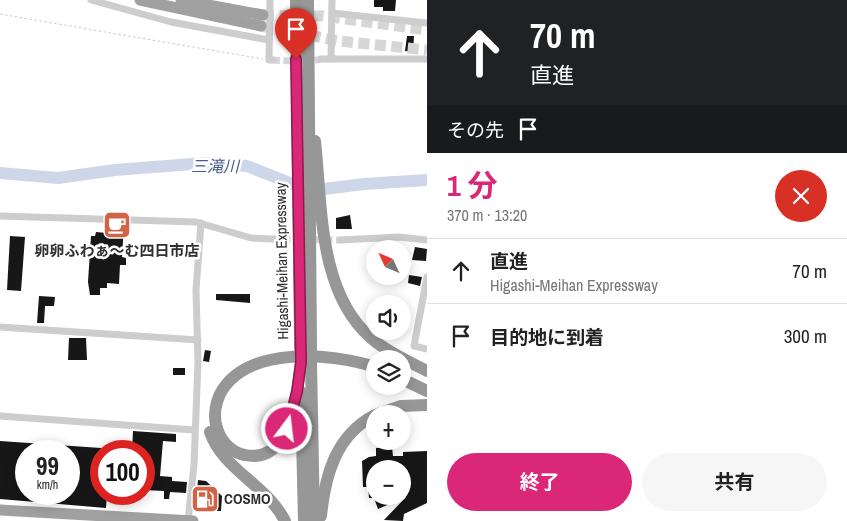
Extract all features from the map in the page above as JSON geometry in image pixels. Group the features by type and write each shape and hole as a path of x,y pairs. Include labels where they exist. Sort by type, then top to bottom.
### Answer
{"highway":[{"path":"140,0 262,20 181,0"},
{"name":"Higashi-Meihan Expressway","path":"296,0 307,138 309,198 306,362 313,520"},
{"name":"Higashi-Meihan Expressway","path":"307,138 308,0"},
{"path":"307,138 309,198 338,289 349,311 372,338 427,371"},
{"path":"284,519 266,495 224,456 212,439 207,411 208,401 217,383 241,363 278,352 309,349 335,350 366,357"},
{"path":"306,362 283,438 271,449 256,456 247,456 232,449 217,430 216,404 224,388 246,369 268,361 305,357 330,357 366,365"},
{"path":"411,374 427,382"},
{"path":"411,383 427,391"},
{"path":"411,406 427,405"},
{"path":"313,520 336,454 353,431 366,421"},
{"path":"0,510 113,518 193,521"}],"street":[{"path":"91,0 171,22 269,40"},
{"path":"270,0 269,40 271,60"},
{"path":"331,59 332,0"},
{"path":"332,13 427,23"},
{"path":"321,59 427,59"},
{"path":"0,216 200,223 251,238 273,239"},
{"path":"188,521 194,465 198,340 196,290 200,223"},
{"path":"341,240 399,237 427,240"},
{"path":"427,276 414,346 427,349"},
{"path":"0,327 198,340"},
{"path":"0,416 194,430"}],"path":[{"path":"0,14 271,60"}],"building":[{"path":"374,0 396,0 395,11 383,11 383,7 374,7"},
{"path":"407,36 414,36 413,52 405,51"},
{"path":"350,215 352,229 336,229 336,218"},
{"path":"108,225 124,225 122,257 126,258 126,265 120,265 119,284 107,283 107,288 100,288 100,295 90,295 88,282 91,236 95,236 96,232 107,233"},
{"path":"10,236 25,237 21,291 7,290"},
{"path":"415,247 427,249 426,261 412,260"},
{"path":"411,275 422,277 420,286 411,284"},
{"path":"216,294 250,294 250,303 216,300"},
{"path":"39,296 55,297 54,306 45,306 44,323 37,323"},
{"path":"69,338 86,338 87,360 68,360"},
{"path":"205,350 211,351 209,362 203,361"},
{"path":"173,368 185,368 185,375 173,375"},
{"path":"133,431 176,434 176,442 163,441 160,476 172,477 172,481 187,482 186,493 170,492 169,499 164,499 164,491 155,491 155,440 133,440"},
{"path":"0,441 15,442 15,500 0,499"},
{"path":"80,447 90,447 90,505 106,505 106,508 71,505 80,505"},
{"path":"376,450 392,450 393,456 403,456 403,452 427,451 427,503 404,514 403,521 384,520 398,505 411,505 411,460 366,460 366,487 363,487 362,461 376,456"},
{"path":"198,480 206,481 222,496 221,511 195,510"},
{"path":"377,505 387,505 378,509"}],"waterway":[{"name":"三滝川","path":"0,173 58,178 115,170 205,163 247,166 300,187 324,189 427,180"}],"tunnel":[{"path":"263,15 323,16 427,30"},
{"path":"261,26 339,41 427,50"},
{"path":"273,60 307,62 321,59"},
{"path":"273,239 341,240"}],"place":[{"name":"卵卵ふわぁ～む四日市店","path":"117,225"},
{"name":"COSMO","path":"205,499"}],"route":[{"path":"287,429 297,392 301,362 296,59"}]}
